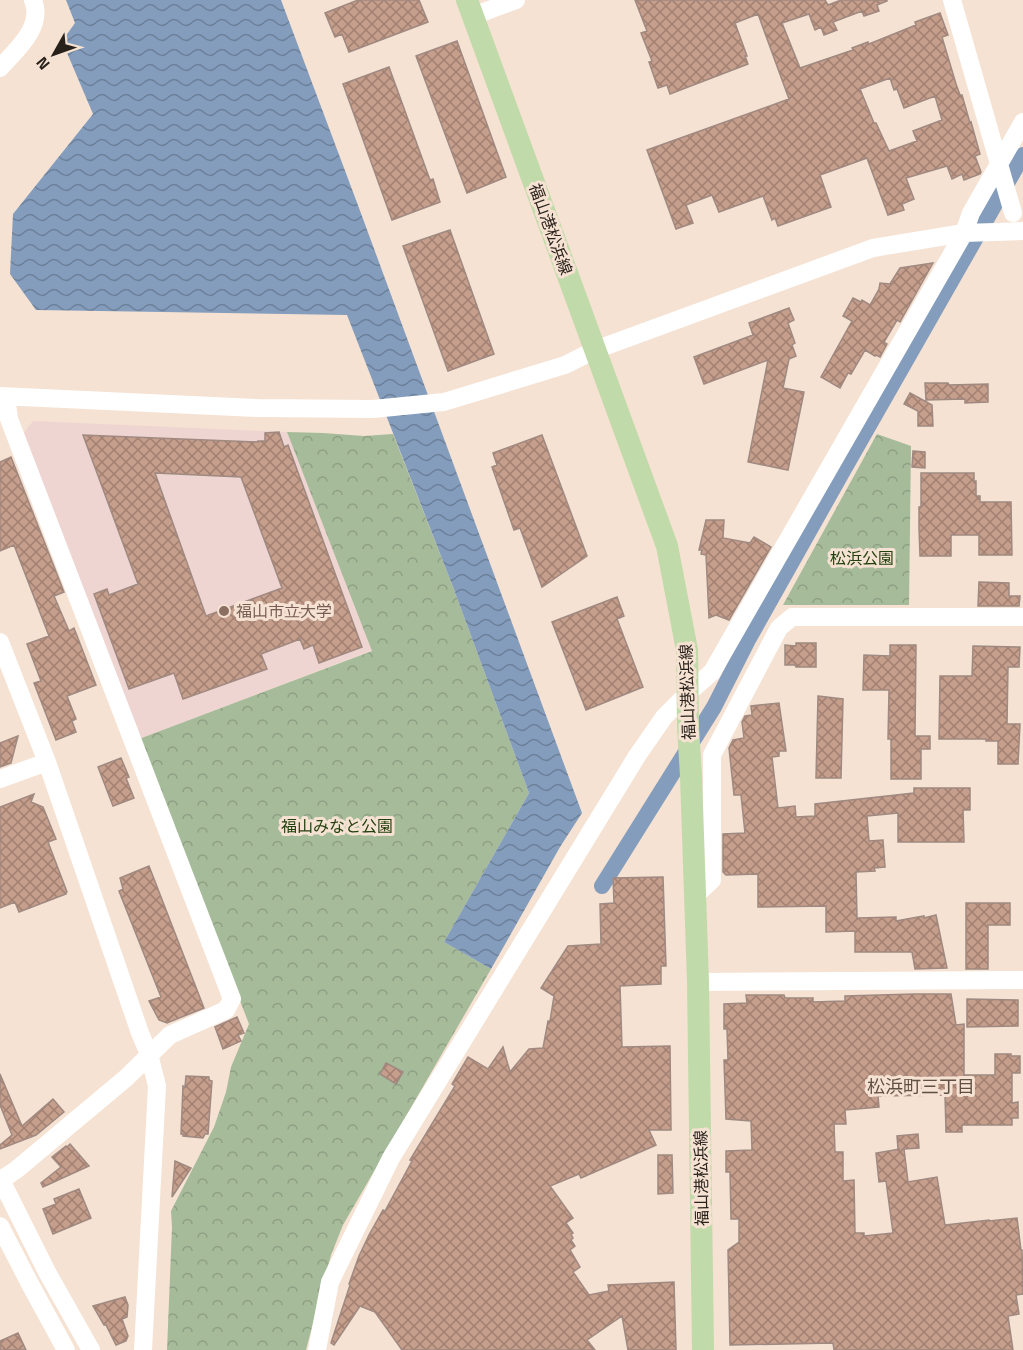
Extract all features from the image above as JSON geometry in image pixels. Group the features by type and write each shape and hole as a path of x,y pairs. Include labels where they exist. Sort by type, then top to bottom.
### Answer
{"main road":[{"name":"福山港松浜線","path":"470,8 667,546 687,650 698,982 703,1350"}],"street":[{"path":"470,8 516,0"},
{"path":"952,0 1016,225"},
{"path":"0,68 28,35 35,22 29,2"},
{"path":"317,1350 330,1282 391,1158 637,756 664,717 712,672 963,233 971,213 1023,122"},
{"path":"1016,225 1023,194"},
{"path":"91,1350 47,1272 0,1179 16,1170 126,1078 170,1035 226,1010 232,999 9,419 3,397 257,408 373,409 444,402 565,364 595,350 873,248 1016,225"},
{"path":"695,896 712,880 712,755 779,628 792,616 1023,617"},
{"path":"0,642 47,762 149,1054 157,1086 143,1350"},
{"path":"0,779 47,762"},
{"path":"698,982 1023,980"},
{"path":"0,1226 66,1350"}],"shaded area":[{"name":"福山市立大学","path":"33,421 287,432 373,650 139,739 23,434"}],"green space":[{"name":"福山みなと公園","path":"287,432 364,436 393,434 453,587 529,793 444,942 491,969 343,1225 331,1255 306,1350 167,1350 171,1211 214,1127 226,1092 231,1067 249,1024 139,739 372,651"},
{"name":"松浜公園","path":"877,434 911,446 909,605 783,605"}],"water":[{"path":"66,0 281,0 582,813 560,847 491,969 444,942 529,793 453,587 347,315 36,310 10,274 13,214 93,114 62,41 75,23"}],"building":[{"path":"358,0 419,0 428,22 349,52 342,34 335,37 325,13"},
{"path":"635,0 825,0 828,5 841,0 887,0 877,5 879,11 864,16 862,11 833,22 837,30 824,35 821,27 815,30 809,14 782,23 800,68 853,50 852,48 868,42 869,44 940,13 948,35 942,37 956,84 971,122 980,154 975,156 981,172 964,180 962,174 952,179 947,166 906,178 914,199 902,204 904,210 888,215 867,158 820,175 831,207 778,226 775,218 772,220 763,196 719,212 712,195 686,205 693,223 676,229 647,150 789,99 758,14 735,23 748,64 670,94 667,85 658,88 649,62 652,61 641,33 647,31","holes":["890,78 894,90 897,89 904,108 935,96 942,120 913,131 917,141 889,151 860,89"]},
{"path":"457,41 506,177 467,193 416,56"},
{"path":"389,67 440,202 392,220 343,84"},
{"path":"450,230 494,354 448,371 403,246"},
{"path":"933,263 900,322 897,320 884,342 887,344 880,357 865,350 840,388 821,377 852,321 843,316 853,298 870,305 880,283 890,284 900,268"},
{"path":"789,308 794,320 788,323 795,343 792,345 796,356 789,359 783,388 804,392 788,470 748,462 768,360 704,384 694,357 753,335 749,323"},
{"path":"925,383 988,384 988,402 965,403 965,399 926,400"},
{"path":"910,393 932,405 933,426 918,426 918,411 904,404"},
{"path":"279,432 284,447 288,445 362,647 319,663 313,645 304,649 300,639 261,654 267,669 183,699 174,673 129,689 94,594 107,589 109,595 138,584 83,435 258,442 265,441 265,433","holes":["155,473 241,477 282,588 206,616"]},
{"path":"542,435 587,556 542,587 520,528 514,530 492,467 497,465 493,453"},
{"path":"913,451 925,452 925,468 912,467"},
{"path":"11,457 64,592 54,596 69,631 74,628 96,685 67,696 76,719 72,721 76,732 56,740 34,683 41,681 27,644 49,636 14,545 0,551 0,462"},
{"path":"921,473 974,473 976,496 980,496 980,502 1011,502 1012,555 979,555 979,535 951,535 951,556 920,556"},
{"path":"706,520 724,520 723,538 750,543 754,537 771,547 729,620 716,615 709,618 706,555 701,554 702,550 699,550"},
{"path":"979,582 1009,583 1009,596 1020,596 1019,606 978,606"},
{"path":"617,597 624,616 617,619 643,687 586,710 552,622"},
{"path":"796,643 816,643 816,667 785,665 785,645 796,646"},
{"path":"890,645 916,645 915,736 930,736 930,749 921,749 921,779 891,779 891,739 888,739 889,690 863,690 864,655 890,656"},
{"path":"973,646 1020,647 1019,667 1008,667 1007,724 1020,724 1018,764 998,764 998,741 939,739 940,676 972,676"},
{"path":"818,696 843,699 841,778 816,778"},
{"path":"779,703 786,751 779,751 779,756 772,757 778,808 795,806 796,817 815,816 815,804 914,793 914,788 970,788 970,810 963,810 964,842 898,842 898,813 867,816 869,841 883,840 885,867 874,868 875,871 856,872 857,918 896,917 896,921 936,915 947,968 915,969 912,952 855,952 855,931 826,932 826,906 758,907 758,874 726,875 723,872 723,834 745,833 741,795 734,795 729,748 733,740 744,738 742,722 745,716 752,715 751,706"},
{"path":"18,736 11,763 0,767 0,743"},
{"path":"121,758 134,798 113,806 98,767"},
{"path":"34,794 31,802 43,807 56,839 48,842 67,892 19,912 15,902 0,908 0,807"},
{"path":"149,866 204,1008 167,1023 159,1020 149,1001 161,997 119,891 123,889 120,878"},
{"path":"663,877 666,966 661,966 661,984 620,986 622,1047 670,1046 671,1130 649,1130 656,1145 581,1178 579,1174 550,1186 573,1218 566,1223 573,1233 571,1240 575,1246 570,1250 580,1267 573,1272 589,1295 609,1291 608,1285 674,1282 676,1350 628,1350 622,1316 587,1340 595,1350 402,1350 375,1312 360,1306 334,1345 331,1343 349,1284 369,1235 383,1210 385,1211 412,1161 410,1160 455,1086 452,1084 468,1057 488,1069 503,1047 510,1072 529,1049 543,1048 554,996 541,988 568,946 601,944 600,904 614,903 613,878"},
{"path":"966,903 1010,903 1010,925 988,925 988,969 966,969"},
{"path":"951,994 956,1025 964,1024 964,1075 995,1075 995,1054 1020,1056 1020,1073 1012,1073 1012,1103 1018,1102 1018,1118 1012,1118 1012,1125 962,1125 962,1132 946,1132 945,1095 878,1096 879,1107 845,1110 846,1124 834,1124 835,1152 843,1152 843,1181 854,1180 855,1233 864,1233 864,1236 893,1233 886,1181 879,1182 876,1153 900,1149 898,1149 897,1136 918,1134 919,1148 904,1149 908,1182 937,1177 945,1225 1017,1218 1022,1250 1023,1294 1016,1295 1019,1314 1008,1316 1013,1350 834,1350 833,1343 730,1345 728,1250 739,1242 739,1219 731,1219 730,1172 726,1172 726,1151 752,1150 751,1121 726,1119 724,1060 728,1060 724,1004 747,1003 746,995 813,998 813,1002 845,1001 845,996"},
{"path":"967,999 1018,1000 1018,1026 967,1027"},
{"path":"237,1017 244,1033 238,1035 241,1041 223,1049 215,1027"},
{"path":"386,1063 403,1072 396,1084 380,1074"},
{"path":"0,1074 22,1126 53,1099 64,1112 36,1135 0,1149 0,1145 12,1135 0,1105"},
{"path":"186,1076 209,1077 212,1081 208,1134 205,1134 203,1138 181,1134 183,1086 185,1087"},
{"path":"70,1144 89,1166 43,1187 41,1183 61,1167 52,1157"},
{"path":"658,1155 672,1155 673,1193 658,1194"},
{"path":"175,1161 191,1168 172,1197"},
{"path":"79,1189 91,1218 53,1234 43,1209 56,1204 54,1199"},
{"path":"125,1297 128,1305 127,1317 122,1319 128,1336 126,1341 116,1345 93,1306"},
{"path":"18,1333 26,1350 0,1350 0,1341"}],"waterway":[{"path":"602,886 714,707 749,638 1023,155"}],"place":[{"name":"福山市立大学","path":"224,611"}],"district":[{"name":"松浜町三丁目","path":"921,1086"}]}
